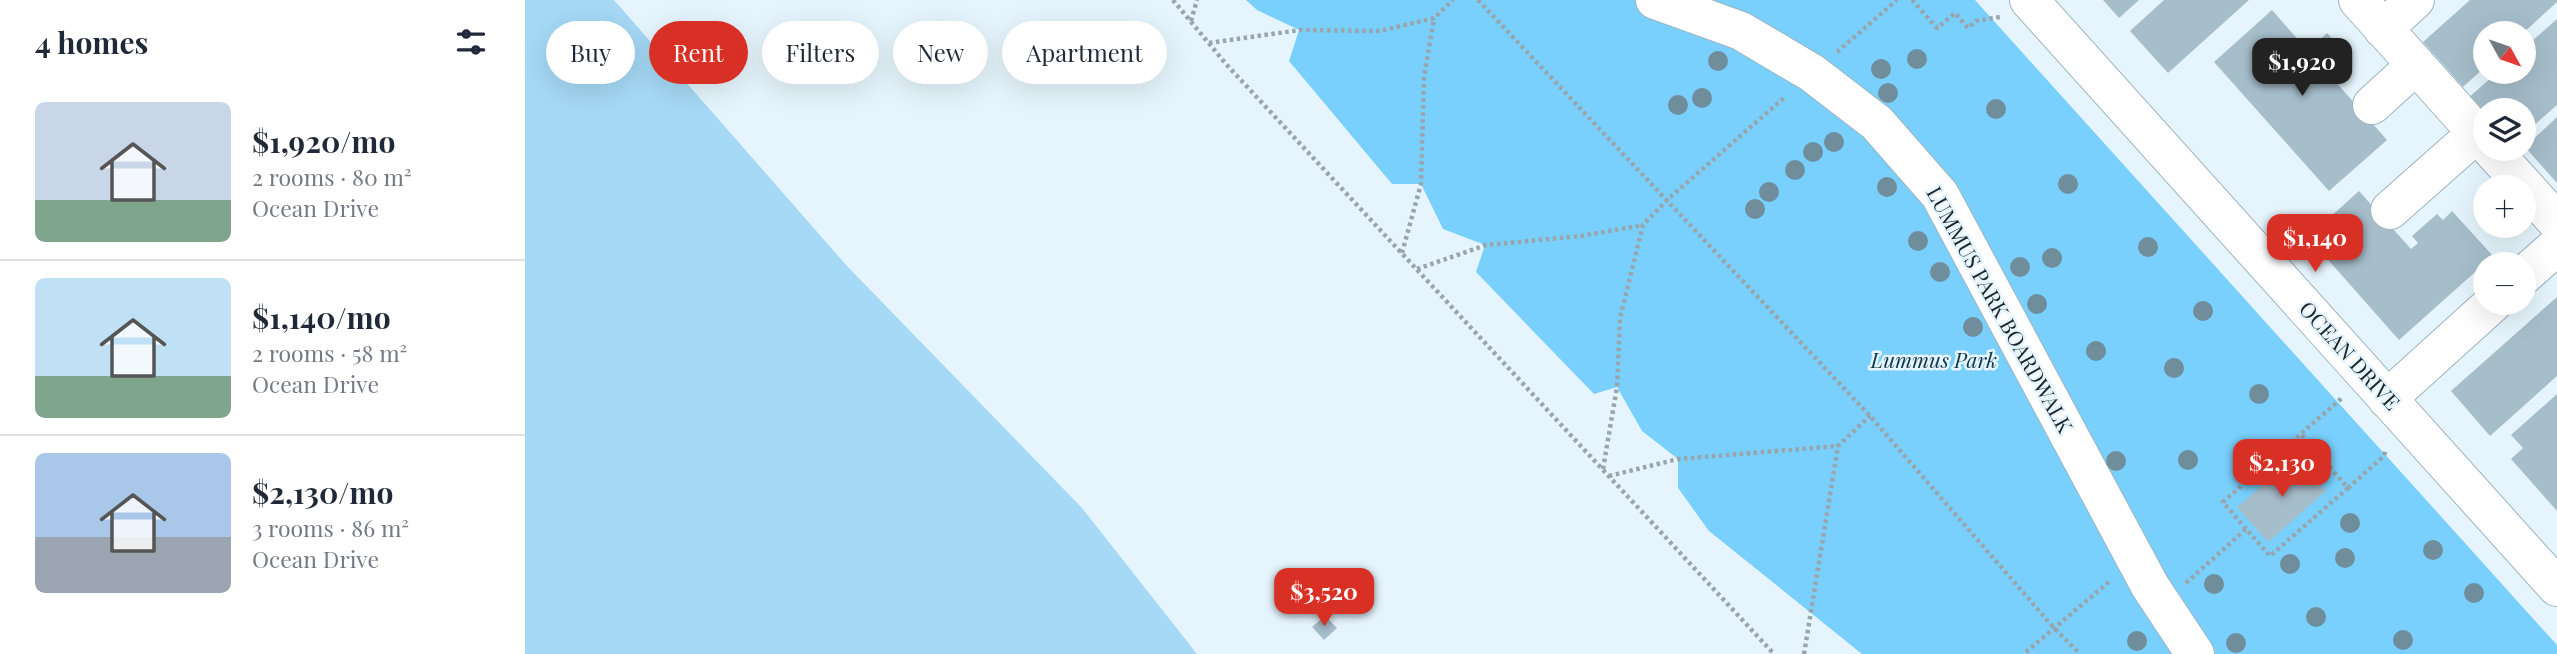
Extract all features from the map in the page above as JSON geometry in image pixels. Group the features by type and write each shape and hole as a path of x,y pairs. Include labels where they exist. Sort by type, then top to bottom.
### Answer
{"street":[{"name":"LUMMUS PARK BOARDWALK","path":"1655,0 1737,15 1877,123 1940,195 2156,595 2195,654"},
{"path":"2358,0 2473,130"},
{"path":"2383,29 2415,0"},
{"name":"OCEAN DRIVE","path":"2014,8 2387,399 2557,587"},
{"path":"2372,105 2416,65"},
{"path":"2391,210 2473,150"},
{"path":"2501,161 2557,222"},
{"path":"2536,265 2557,246"},
{"path":"2387,399 2480,315"}],"path":[{"path":"1173,0 1402,254 1774,654"},
{"path":"1191,21 1197,0"},
{"path":"1209,43 1300,30 1380,31 1434,18 1453,0"},
{"path":"1478,0 1870,416 2054,628 2080,654"},
{"path":"1603,470 1617,387 1620,318 1643,225 1668,200 1897,0"},
{"path":"1912,0 1937,29 1955,13 1968,28 1976,21 2014,8"},
{"path":"1402,254 1421,184 1423,77 1434,18"},
{"path":"1417,269 1486,245 1581,236 1643,225"},
{"path":"2350,390 2223,502 2270,556 2384,456 2387,448"},
{"path":"1804,654 1838,446 1870,416"},
{"path":"2301,434 2348,488"},
{"path":"1609,476 1678,459 1838,446"},
{"path":"2020,654 2026,653 2118,575 2131,596 2156,595 2246,529"}],"green space":[{"name":"Lummus Park","path":"1246,0 1975,0 2557,645 2557,654 1862,654 1709,531 1678,488 1678,459 1642,431 1617,387 1594,394 1476,272 1485,245 1443,229 1421,184 1392,184 1289,61 1299,30 1257,10"}],"shaded area":[{"path":"525,0 614,0 632,21 546,21 546,84 635,84 635,24 649,40 649,84 688,84 847,266 1082,508 1197,654 525,654"}],"building":[{"path":"2103,0 2139,0 2119,18"},
{"path":"2164,0 2249,0 2168,73 2130,31"},
{"path":"2470,0 2557,0 2536,21 2473,21 2473,78 2463,87 2423,42"},
{"path":"2272,10 2308,51 2327,33 2346,54 2327,72 2387,140 2329,191 2214,62"},
{"path":"2557,19 2557,105 2536,124 2536,98 2473,98 2473,104 2468,98 2484,84 2536,84 2536,38"},
{"path":"2557,117 2557,183 2536,159 2536,137"},
{"path":"2359,191 2411,249 2418,243 2412,236 2437,214 2443,220 2452,211 2473,234 2473,238 2477,238 2489,252 2473,252 2473,274 2399,340 2308,237"},
{"path":"2557,297 2557,376 2490,436 2451,391"},
{"path":"2557,394 2557,511 2511,459 2523,448 2511,435"},
{"path":"2296,456 2326,491 2268,542 2237,507"},
{"path":"1325,616 1337,628 1324,640 1312,627"}]}
